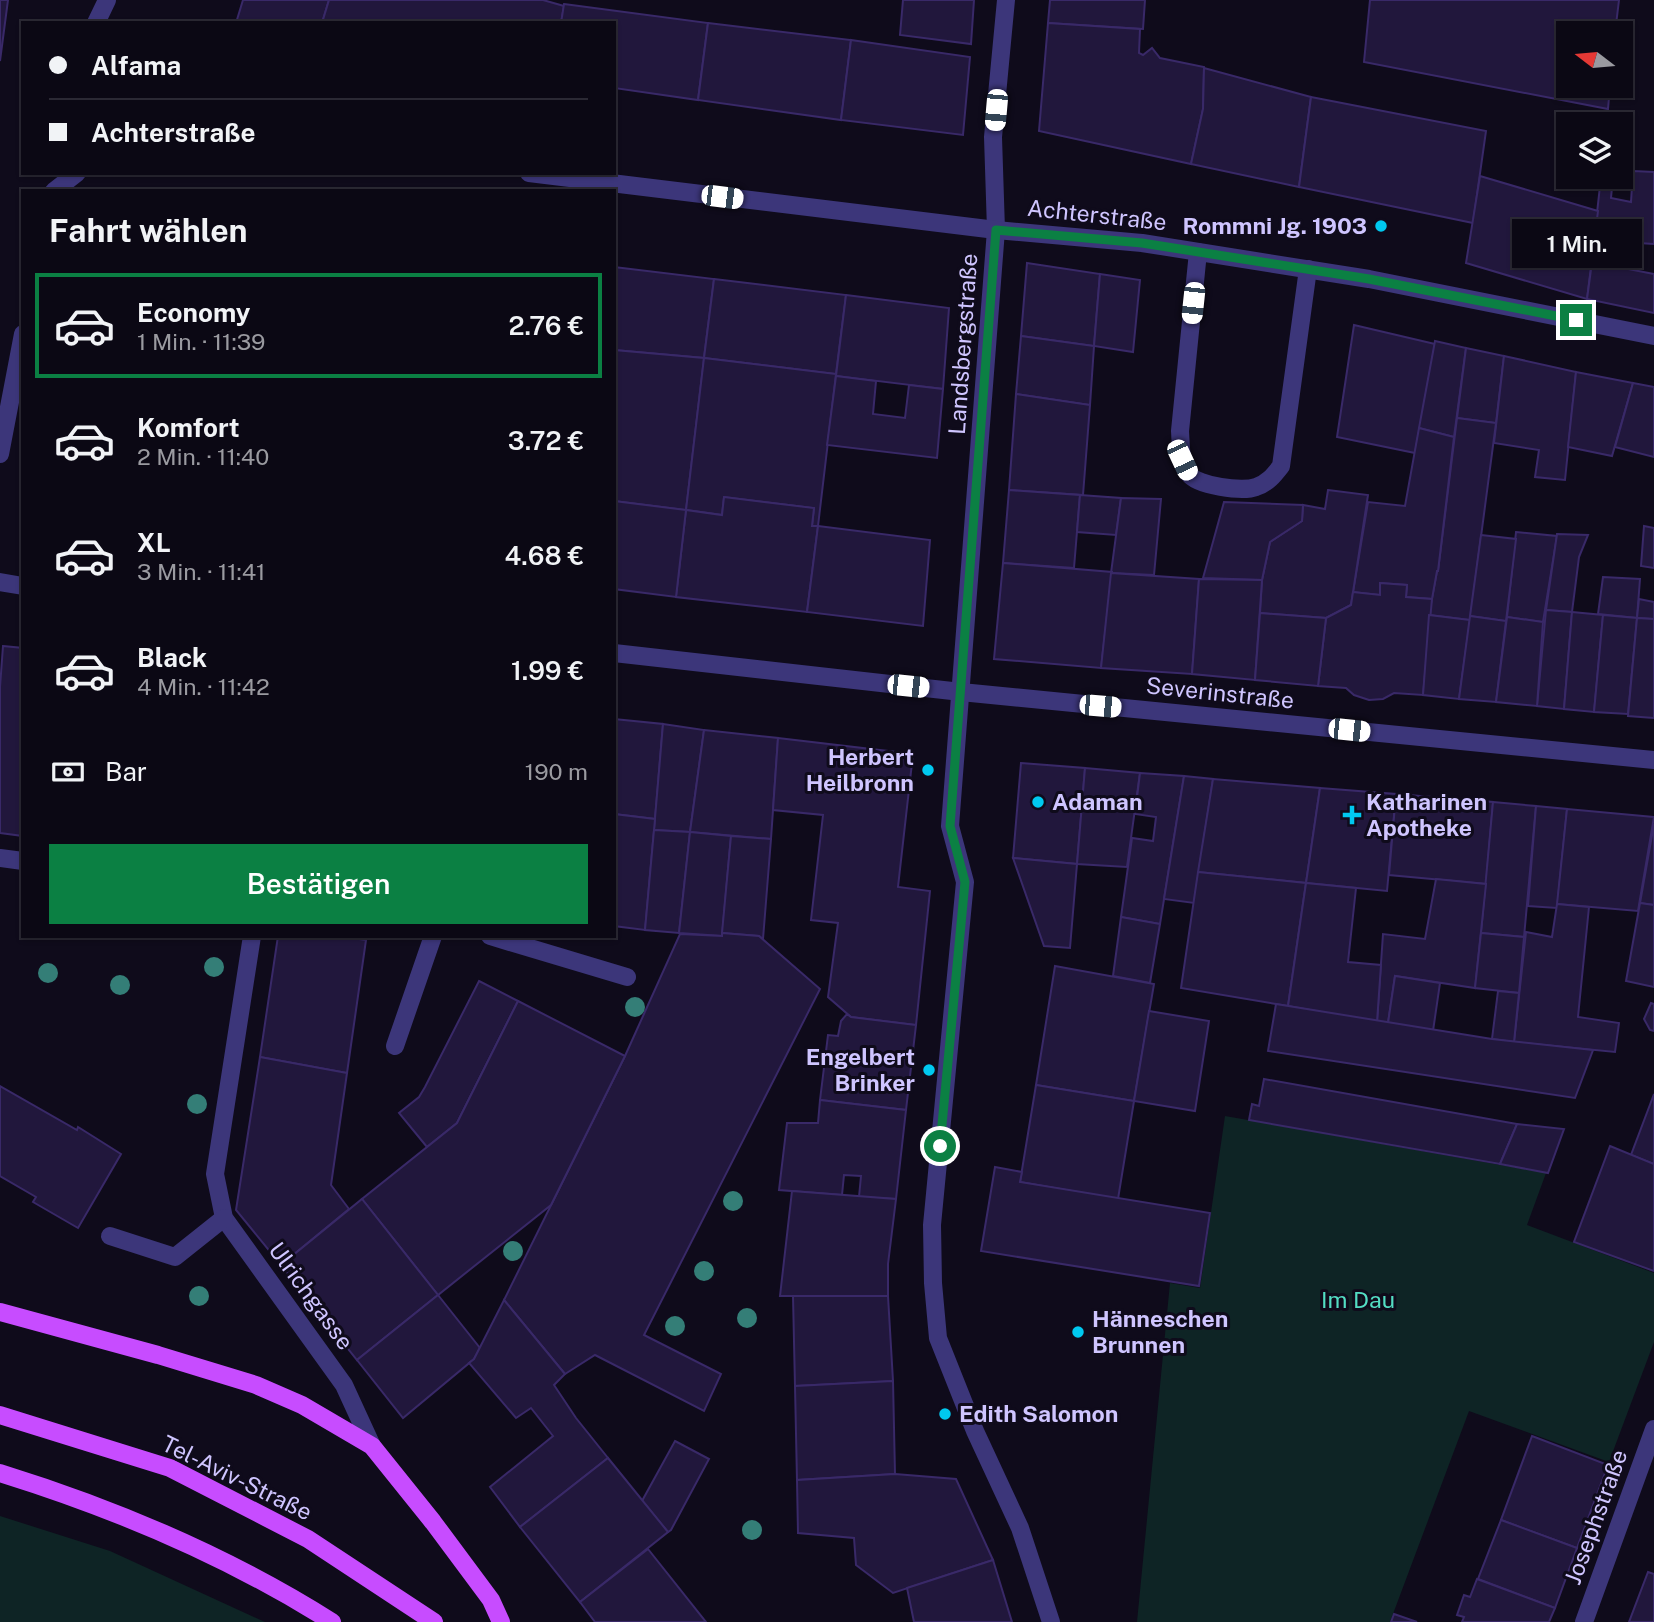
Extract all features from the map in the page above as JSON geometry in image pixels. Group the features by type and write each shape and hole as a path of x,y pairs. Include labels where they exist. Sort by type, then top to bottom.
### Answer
{"main road":[{"path":"0,1312 145,1351 256,1385 302,1405 372,1446 491,1600 501,1622"},
{"name":"Tel-Aviv-Straße","path":"0,1415 170,1468 308,1539 434,1622"},
{"path":"0,1473 64,1493 182,1541 288,1594 332,1622"}],"street":[{"path":"97,21 107,0"},
{"name":"Landsbergstraße","path":"961,692 996,230 993,137 1006,0"},
{"path":"55,189 74,175"},
{"name":"Achterstraße","path":"545,175 996,230 1142,243 1369,279 1654,335"},
{"path":"1198,252 1180,431 1182,460 1190,477 1207,485 1253,488 1269,481 1281,466 1308,269"},
{"path":"0,454 21,344"},
{"path":"0,582 21,586"},
{"name":"Severinstraße","path":"616,653 961,692 1654,760"},
{"path":"961,692 950,826 965,882 932,1225 933,1283 939,1338 975,1431 1020,1528 1051,1622"},
{"path":"0,858 21,861"},
{"name":"Ulrichgasse","path":"252,938 215,1174 224,1218 344,1385 372,1446"},
{"path":"395,1046 432,938"},
{"path":"497,938 626,977"},
{"path":"110,1236 175,1257 224,1218"},
{"name":"Josephstraße","path":"1584,1622 1654,1429"}],"green space":[{"name":"Im Dau","path":"1225,1116 1546,1173 1527,1225 1654,1273 1654,1342 1609,1462 1469,1411 1390,1622 1137,1622 1170,1283 1200,1288"},
{"path":"0,1516 110,1551 265,1622 0,1622"}],"building":[{"path":"0,0 8,0 0,61"},
{"path":"243,0 329,0 323,21 237,21"},
{"path":"329,0 543,0 564,6 561,21 323,21"},
{"path":"903,0 974,0 971,44 900,35"},
{"path":"1050,0 1145,0 1143,29 1048,23"},
{"path":"1370,0 1619,0 1616,21 1556,21 1556,98 1609,98 1608,109 1364,62"},
{"path":"564,4 708,23 698,100 616,88 616,21 561,21"},
{"path":"708,23 851,40 841,120 698,100"},
{"path":"1048,23 1140,29 1139,53 1143,55 1152,48 1160,58 1204,67 1203,109 1191,164 1039,131"},
{"path":"851,40 970,57 963,135 841,120"},
{"path":"1204,68 1311,97 1299,187 1191,164 1203,109"},
{"path":"1311,97 1486,131 1473,223 1299,187"},
{"path":"1633,171 1654,172 1654,244 1594,240 1600,189 1612,189 1611,198 1631,202"},
{"path":"1480,176 1598,211 1587,299 1466,263"},
{"path":"1592,262 1654,274 1654,313 1587,299"},
{"path":"1027,263 1100,274 1094,346 1021,336"},
{"path":"616,267 714,279 704,358 616,350"},
{"path":"1100,274 1140,280 1133,352 1094,346"},
{"path":"714,279 846,295 836,374 704,358"},
{"path":"846,295 949,308 943,389 836,376"},
{"path":"1354,325 1435,344 1415,453 1337,437"},
{"path":"1021,336 1094,346 1090,405 1016,394"},
{"path":"1435,341 1466,348 1454,437 1419,428"},
{"path":"1466,348 1504,356 1496,423 1457,418"},
{"path":"616,350 704,358 686,510 616,501"},
{"path":"1504,356 1576,372 1565,480 1535,477 1539,450 1494,443"},
{"path":"704,358 836,374 818,526 812,526 814,508 724,497 722,515 686,510"},
{"path":"1576,372 1633,383 1612,456 1568,447"},
{"path":"836,376 876,381 873,414 905,418 909,385 943,389 937,458 827,445"},
{"path":"1633,383 1654,387 1654,457 1615,447"},
{"path":"1016,394 1090,405 1083,495 1009,490"},
{"path":"1457,418 1496,423 1470,620 1429,615 1438,571"},
{"path":"1419,428 1454,437 1438,571 1432,599 1406,597 1407,585 1380,583 1380,595 1353,592 1368,502 1405,506"},
{"path":"1009,490 1080,495 1074,568 1003,563"},
{"path":"1328,490 1368,495 1351,605 1326,618 1260,613 1262,580 1270,542 1302,521 1303,505 1325,509"},
{"path":"1080,495 1121,498 1116,535 1077,532"},
{"path":"724,497 814,508 812,526 818,526 807,612 676,597 686,510 722,515"},
{"path":"1121,498 1161,499 1154,575 1111,573"},
{"path":"616,501 686,510 676,597 616,589"},
{"path":"1224,502 1303,505 1302,521 1270,542 1262,580 1203,578"},
{"path":"818,526 930,540 923,626 807,612"},
{"path":"1644,526 1654,528 1654,568 1641,566"},
{"path":"1516,532 1557,536 1543,622 1507,617"},
{"path":"1557,534 1588,535 1579,557 1572,612 1546,610"},
{"path":"1481,535 1516,539 1506,621 1470,616"},
{"path":"1003,563 1112,572 1101,668 994,659"},
{"path":"1111,573 1199,579 1192,674 1101,668"},
{"path":"1603,577 1640,579 1637,618 1598,614"},
{"path":"1199,579 1262,580 1255,680 1192,674"},
{"path":"1380,583 1407,585 1406,597 1432,599 1423,695 1394,693 1383,699 1369,700 1354,695 1346,688 1318,686 1326,618 1351,605 1353,592 1380,595"},
{"path":"1639,599 1654,602 1654,619 1637,618"},
{"path":"1546,610 1572,612 1564,709 1537,706"},
{"path":"1572,612 1603,615 1594,712 1564,709"},
{"path":"1260,613 1326,618 1318,686 1255,680"},
{"path":"1429,615 1470,620 1459,699 1423,695"},
{"path":"1603,615 1637,618 1628,714 1594,712"},
{"path":"1470,616 1506,621 1496,702 1459,699"},
{"path":"1507,617 1543,622 1537,706 1496,702"},
{"path":"1637,618 1654,619 1654,718 1628,716"},
{"path":"3,646 21,648 21,836 0,833 0,687"},
{"path":"616,719 663,724 655,819 616,814"},
{"path":"663,724 704,730 690,832 654,830"},
{"path":"704,730 778,738 771,839 690,832"},
{"path":"778,738 913,754 898,887 930,891 916,1025 851,1017 828,997 838,923 811,920 823,815 773,810"},
{"path":"1021,763 1085,768 1077,864 1013,858"},
{"path":"1085,768 1140,773 1127,867 1077,864"},
{"path":"1140,773 1184,776 1160,924 1121,917 1132,838 1153,841 1156,817 1135,814"},
{"path":"1184,776 1213,779 1194,903 1164,899"},
{"path":"1213,779 1320,788 1306,883 1198,872"},
{"path":"1320,788 1396,794 1387,891 1306,883"},
{"path":"1396,794 1493,802 1486,884 1389,875"},
{"path":"1493,802 1536,806 1524,937 1481,933"},
{"path":"1536,806 1567,809 1557,908 1528,906"},
{"path":"1567,809 1654,817 1638,911 1557,904"},
{"path":"616,814 655,819 645,930 616,926"},
{"path":"1654,824 1654,905 1640,903"},
{"path":"654,830 690,832 679,933 645,930"},
{"path":"690,832 731,836 722,936 679,933"},
{"path":"731,836 771,839 763,939 759,936 722,933"},
{"path":"1013,858 1077,864 1070,948 1044,946"},
{"path":"1198,872 1306,883 1288,1006 1181,988"},
{"path":"1436,879 1486,884 1475,988 1395,976 1388,1023 1377,1022 1383,934 1425,939"},
{"path":"1306,883 1356,888 1348,962 1381,965 1377,1022 1288,1006"},
{"path":"1640,903 1654,905 1654,987 1626,981"},
{"path":"1557,904 1589,907 1578,1017 1619,1023 1615,1052 1514,1042 1526,932 1552,937"},
{"path":"1121,917 1160,924 1150,983 1113,976"},
{"path":"722,933 759,936 820,989 644,1335 721,1374 704,1411 595,1355 565,1374 504,1300 625,1056 680,934 722,936"},
{"path":"1481,933 1524,937 1519,993 1475,988"},
{"path":"278,938 366,940 347,1073 260,1057"},
{"path":"1055,966 1154,984 1134,1101 1036,1085"},
{"path":"1395,976 1440,983 1433,1031 1388,1023"},
{"path":"479,981 518,1001 457,1123 427,1147 399,1113 419,1097"},
{"path":"1498,991 1519,993 1514,1042 1492,1039"},
{"path":"518,1001 625,1056 551,1205 438,1295 362,1199 457,1123"},
{"path":"1651,1003 1654,1004 1654,1031 1650,1030 1644,1019"},
{"path":"1276,1004 1492,1039 1593,1050 1575,1098 1268,1051"},
{"path":"1149,1011 1209,1021 1195,1111 1134,1101"},
{"path":"847,1014 851,1017 916,1025 906,1110 820,1100 828,1035 838,1036 841,1021"},
{"path":"260,1057 347,1073 331,1185 349,1209 281,1265 236,1210"},
{"path":"1264,1079 1517,1124 1500,1164 1249,1120 1252,1104 1259,1106"},
{"path":"1036,1085 1134,1101 1118,1199 1020,1182"},
{"path":"0,1086 77,1130 78,1127 121,1154 78,1228 33,1202 36,1197 0,1176"},
{"path":"1654,1094 1654,1164 1631,1155"},
{"path":"820,1100 906,1110 896,1199 859,1197 861,1176 844,1175 842,1195 779,1190 787,1123 818,1123"},
{"path":"1517,1124 1564,1129 1548,1173 1500,1164"},
{"path":"1610,1146 1654,1164 1654,1271 1574,1242"},
{"path":"995,1167 1022,1172 1020,1182 1210,1213 1199,1286 981,1251"},
{"path":"792,1191 896,1199 888,1264 888,1296 780,1296"},
{"path":"362,1199 438,1295 357,1360 281,1265"},
{"path":"438,1295 480,1348 474,1359 403,1418 357,1360"},
{"path":"793,1296 888,1296 893,1381 795,1386"},
{"path":"504,1300 565,1374 554,1385 608,1458 520,1527 490,1487 553,1436 531,1408 516,1418 469,1363 474,1359"},
{"path":"893,1381 895,1474 797,1480 795,1386"},
{"path":"1532,1436 1608,1465 1577,1548 1501,1520"},
{"path":"675,1441 709,1459 668,1532 642,1501"},
{"path":"608,1458 668,1532 580,1602 520,1527"},
{"path":"895,1474 956,1479 993,1560 893,1593 856,1565 854,1538 798,1533 797,1480"},
{"path":"1501,1520 1577,1548 1555,1608 1478,1579"},
{"path":"648,1549 706,1622 595,1622 580,1602"},
{"path":"993,1560 1012,1622 914,1622 907,1588"},
{"path":"1648,1572 1654,1574 1654,1622 1629,1622"},
{"path":"1477,1579 1555,1608 1549,1622 1462,1622 1464,1617 1457,1615 1464,1595 1470,1597"},
{"path":"1394,1614 1417,1622 1391,1622"}],"place":[{"name":"Rommni Jg. 1903","path":"1381,226"},
{"name":"Herbert Heilbronn","path":"928,770"},
{"name":"Adaman","path":"1038,802"},
{"name":"Katharinen Apotheke","path":"1352,815"},
{"name":"Engelbert Brinker","path":"929,1070"},
{"name":"Hänneschen Brunnen","path":"1078,1332"},
{"name":"Edith Salomon","path":"945,1414"}],"route":[{"path":"940,1146 965,882 950,826 996,230 1142,243 1369,279 1576,320"}]}
